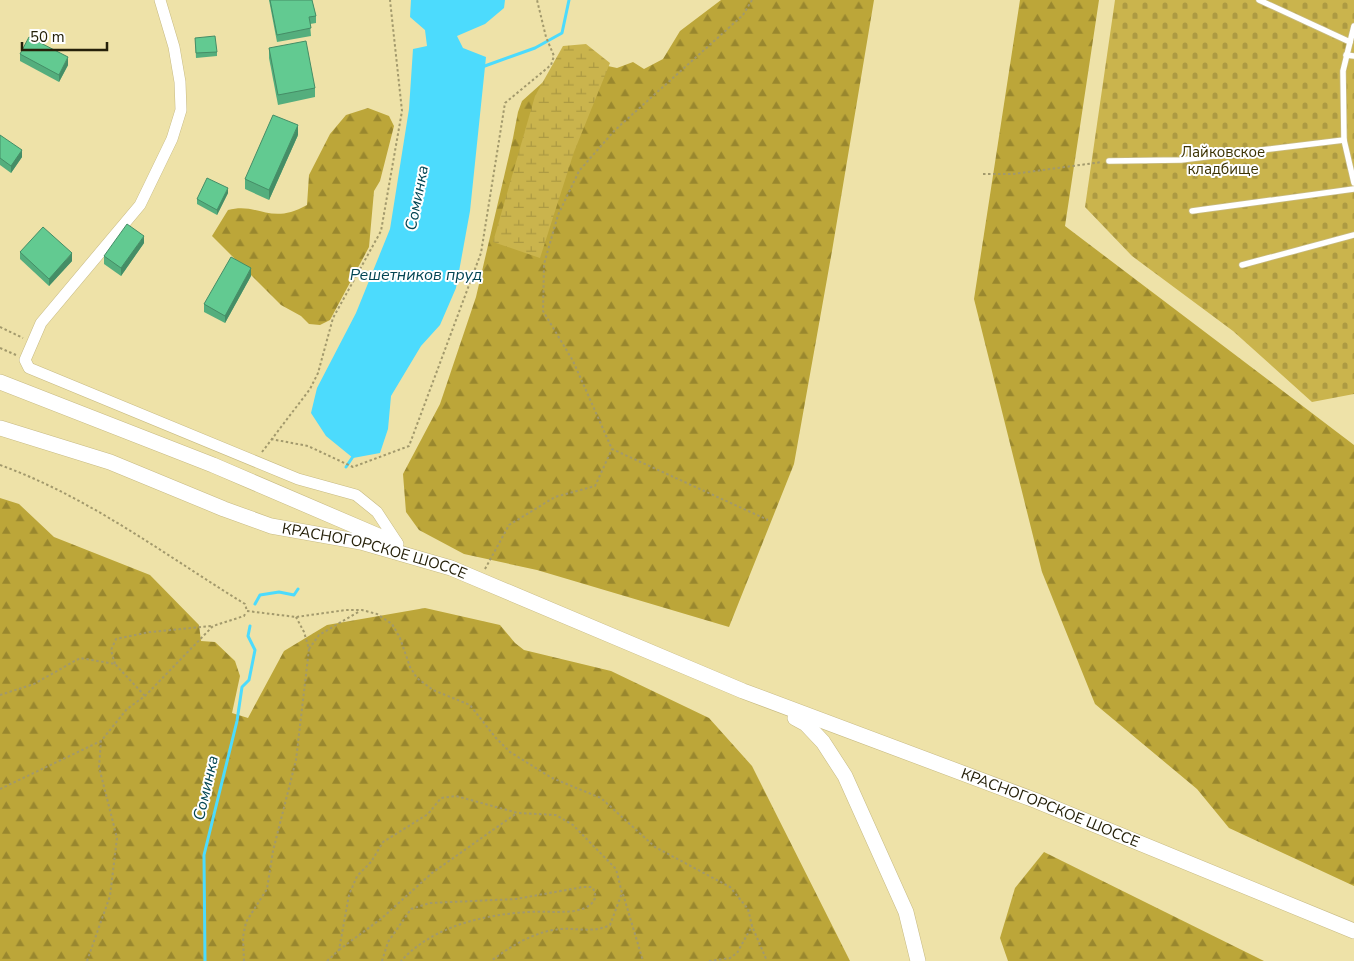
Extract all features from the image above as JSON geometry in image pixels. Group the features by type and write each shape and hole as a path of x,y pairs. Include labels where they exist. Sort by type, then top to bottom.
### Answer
{"main road":[{"path":"0,382 213,465 451,568"},
{"name":"КРАСНОГОРСКОЕ ШОССЕ","path":"0,428 110,462 260,522 294,531 369,544 451,568 743,690 843,730 1037,801 1354,932"},
{"name":"КРАСНОГОРСКОЕ ШОССЕ","path":"743,690 806,724 824,742 845,776 906,912 918,951 918,961"},
{"path":"824,742 833,730 843,730"}],"street":[{"path":"160,0 174,47 180,82 181,110 172,140 140,205 41,323 25,359 29,368 298,479 356,495 377,512 398,544"}],"lane":[{"path":"1259,0 1350,42"},
{"path":"1354,26 1343,71 1344,140 1354,183"},
{"path":"1346,55 1354,56"},
{"path":"1109,161 1180,160 1344,140"},
{"path":"1192,211 1354,189"},
{"path":"1242,266 1354,235"}],"path":[{"path":"258,458 310,389 318,373 333,318 381,231 402,111 390,0"},
{"path":"271,439 308,446 353,467 409,446 481,253 505,103 551,65 554,56 546,37 537,0"},
{"path":"752,0 743,15 614,130 579,171 558,216 544,264 543,311 572,361 612,449 768,520"},
{"path":"983,174 1013,174 1109,161"},
{"path":"0,327 32,342"},
{"path":"0,348 25,359"},
{"path":"479,580 509,524 555,497 595,486 612,449"},
{"path":"0,465 26,475 110,517 245,604 247,611 244,616 214,626 150,632 116,640 111,650 115,664 145,696"},
{"path":"247,611 296,618 346,610 362,610 377,614 392,624 400,638 410,668 422,683 470,705 495,737 510,752 552,778 601,798 655,847 730,887 748,909 752,926 767,961"},
{"path":"309,649 319,635 362,610"},
{"path":"244,961 243,937 246,922 267,889 273,851 296,760 309,649 304,632 296,618"},
{"path":"0,789 101,741 126,709 145,696 214,626"},
{"path":"0,695 34,684 80,658 115,664"},
{"path":"87,961 110,896 117,838 99,767 101,741"},
{"path":"339,950 349,895 357,876 371,862 383,842 428,814 441,798 456,796 518,813 556,815 573,825 616,869 643,961"},
{"path":"327,961 382,918 432,873 518,813"},
{"path":"382,961 388,942 412,909 430,903 516,899 583,887 592,887 596,893 596,898 591,905 577,910 502,915 473,920 451,928 426,942 402,961"},
{"path":"491,961 508,949 534,936 558,930 598,931 610,925 622,893"},
{"path":"709,961 730,958 737,953 752,926"}],"green space":[{"path":"721,0 874,0 794,464 729,627 537,570 464,554 419,530 406,512 403,474 440,404 476,297 522,101 551,75 585,61 617,68 633,62 644,69 663,59 680,31"},
{"path":"1020,0 1099,0 1065,226 1354,445 1354,886 1229,828 1197,789 1095,704 1042,572 974,299"},
{"name":"Лайковское кладбище","path":"1115,0 1354,0 1354,394 1312,402 1233,331 1132,256 1085,207"},
{"path":"586,44 610,63 574,152 540,258 493,242 535,96 563,46"},
{"path":"368,108 389,116 394,126 380,181 374,191 369,247 330,320 320,325 309,324 301,316 281,305 212,236 228,210 239,208 283,214 307,205 309,175 330,134 346,115"},
{"path":"0,498 19,504 54,537 150,575 199,625 201,641 215,642 235,661 240,676 232,713 248,718 284,651 327,625 425,608 500,625 515,643 524,650 611,671 709,718 752,766 850,961 0,961"},
{"path":"1044,852 1264,961 1008,961 1000,938 1015,888"}],"water":[{"name":"Решетников пруд","path":"411,0 505,0 504,8 485,24 457,36 463,48 486,57 470,211 456,288 440,325 421,346 391,396 388,429 380,453 353,458 326,436 311,413 317,388 356,313 390,229 409,109 413,49 427,46 425,30 410,17"}],"building":[{"path":"270,0 312,0 316,16 309,17 311,28 277,35"},
{"path":"215,36 217,52 196,53 195,38"},
{"path":"29,37 68,57 59,75 20,54"},
{"path":"306,41 315,88 278,95 269,48"},
{"path":"273,115 298,125 269,190 245,179"},
{"path":"0,135 22,150 11,166 0,158"},
{"path":"207,178 228,188 217,210 197,199"},
{"path":"127,224 144,236 121,268 104,256"},
{"path":"43,227 72,253 49,279 20,252"},
{"path":"231,257 251,268 225,316 204,304"}],"waterway":[{"path":"482,67 535,48 562,33 569,0"},
{"name":"Соминка","path":"346,467 354,455"},
{"name":"Соминка","path":"255,604 260,595 279,592 294,595 298,589"},
{"name":"Соминка","path":"205,961 204,855 237,721 242,687 249,680 255,650 248,636 250,626"}]}
